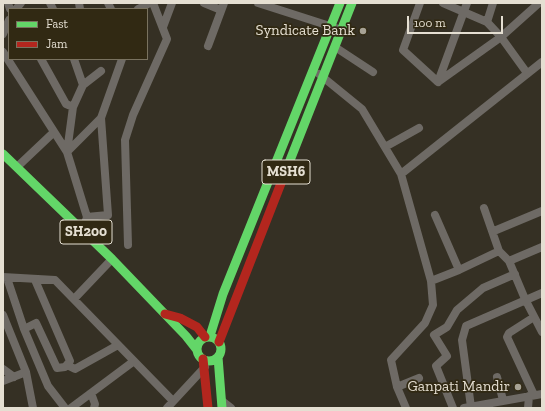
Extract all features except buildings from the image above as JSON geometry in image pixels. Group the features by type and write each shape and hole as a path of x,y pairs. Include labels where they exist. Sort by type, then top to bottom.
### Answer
{"main road":[{"name":"MSH6","path":"207,337 340,3"},
{"name":"MSH6","path":"219,342 352,3"},
{"name":"SH200","path":"3,154 84,230 186,336 197,350"},
{"name":"SH200","path":"164,314 180,318 197,328 207,337"},
{"path":"208,408 204,363 197,350 197,345 207,337 219,342 221,352 218,357 222,404"},
{"path":"204,363 218,357"}],"street":[{"path":"128,245 125,140 133,115 167,39 152,3 140,8"},
{"path":"163,27 172,3"},
{"path":"204,3 222,6 208,46"},
{"path":"258,3 269,5 342,29"},
{"path":"420,3 403,50 438,82"},
{"path":"443,3 466,7 487,22 501,37 527,73"},
{"path":"487,22 493,3"},
{"path":"438,82 501,37 534,5"},
{"path":"438,82 466,7"},
{"path":"3,34 8,22"},
{"path":"335,47 373,72"},
{"path":"8,60 67,152 87,217 84,230"},
{"path":"42,60 66,104 73,107"},
{"path":"74,60 83,86"},
{"path":"87,217 108,215 101,118 122,60"},
{"path":"401,174 527,73 541,65"},
{"path":"67,152 73,107 83,86 101,70"},
{"path":"313,71 324,76 362,109 401,174 431,281 433,305 425,323 391,360 397,387 406,408"},
{"path":"67,152 101,118"},
{"path":"385,147 419,128"},
{"path":"17,167 54,132"},
{"path":"484,208 494,231 499,251 509,261 525,299 542,332"},
{"path":"494,231 542,211"},
{"path":"435,215 459,270"},
{"path":"509,261 542,248"},
{"path":"431,281 459,270 499,251"},
{"path":"74,299 112,259"},
{"path":"453,408 436,366 447,356 434,335 447,327 457,310 483,288 515,274"},
{"path":"66,408 48,386 24,329 5,277 55,280 173,401"},
{"path":"24,329 36,323 57,368 65,367 67,365 70,361 35,280"},
{"path":"537,396 503,400 489,406 468,407 462,340 466,326 525,299 542,293"},
{"path":"3,315 26,372 33,408"},
{"path":"534,317 509,333 507,337 537,396"},
{"path":"67,365 75,369 118,345"},
{"path":"71,408 134,361"},
{"path":"167,408 204,363"},
{"path":"3,369 14,377"},
{"path":"3,381 26,372"},
{"path":"497,377 503,400"},
{"path":"397,387 419,378"},
{"path":"91,393 95,404 94,408"},
{"path":"528,408 537,396"},
{"path":"222,404 231,408"}],"traffic: fast":[{"path":"210,336 223,294 340,3"},
{"path":"285,173 352,3"},
{"path":"3,154 112,259 186,336 197,350"},
{"path":"209,337 218,340 221,349 218,358 209,361 200,358 197,349 200,340 209,337"},
{"path":"218,357 222,408"}],"traffic: jam":[{"path":"219,342 285,173"},
{"path":"165,314 180,318 197,327 205,337"},
{"path":"203,359 208,408"}],"place":[{"name":"Syndicate Bank","path":"363,31"},
{"name":"Ganpati Mandir","path":"518,387"}]}
